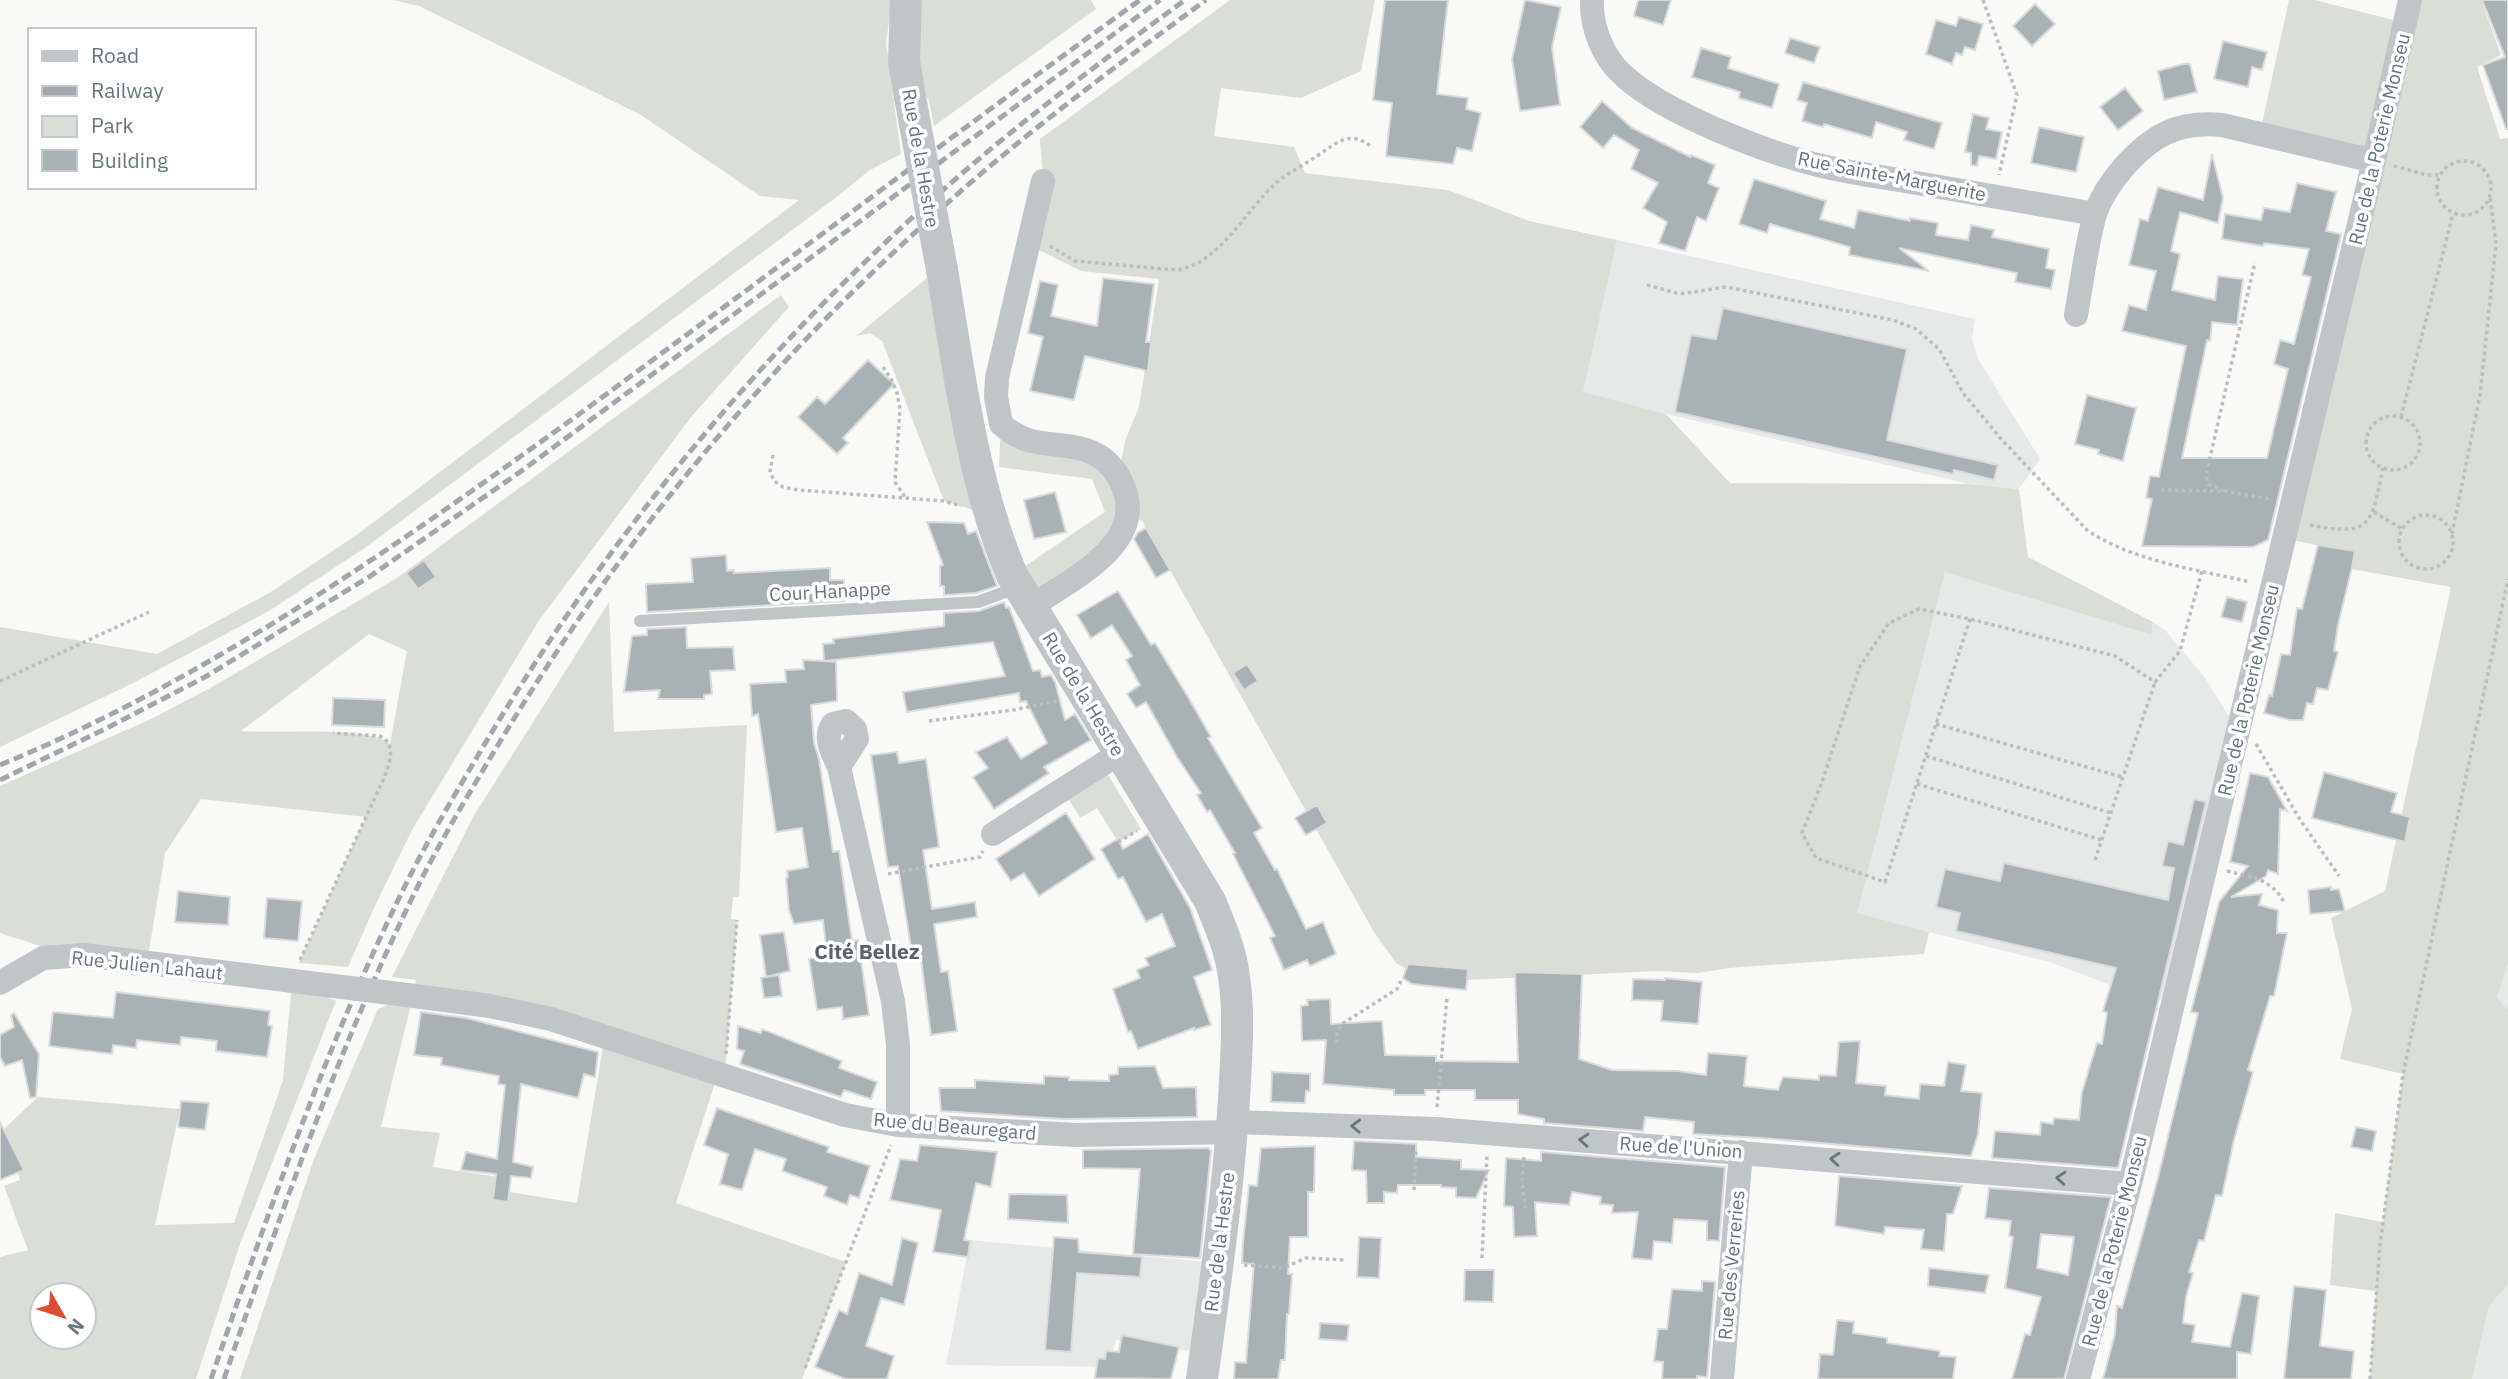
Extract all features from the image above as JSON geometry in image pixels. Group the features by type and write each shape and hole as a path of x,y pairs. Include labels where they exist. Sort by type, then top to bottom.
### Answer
{"street":[{"name":"Rue de la Hestre","path":"906,0 904,61 965,406 990,514 1007,563 1026,597 1210,901 1230,956 1237,1004 1232,1127 1218,1263 1202,1379"},
{"name":"Rue Sainte-Marguerite","path":"1592,0 1591,11 1596,33 1622,75 1669,107 1760,146 1821,166 2095,214"},
{"name":"Rue de la Poterie Monseu","path":"2078,1379 2130,1184 2410,0"},
{"path":"2076,315 2095,214 2112,181 2133,157 2161,135 2180,127 2202,123 2222,125 2374,161"},
{"path":"1026,597 1112,549 1125,526 1128,512 1126,494 1119,476 1099,456 1086,450 1023,440 1001,424 996,397 998,378 1043,181"},
{"path":"993,834 1120,753"},
{"path":"839,767 896,1023 898,1125"},
{"name":"Rue Julien Lahaut","path":"0,982 43,958 84,955 526,1012"},
{"name":"Rue du Beauregard","path":"526,1012 605,1035 845,1115 898,1125 1076,1135 1232,1127"},
{"name":"Rue de l'Union","path":"1232,1127 1426,1129 2130,1184"},
{"name":"Rue des Verreries","path":"1722,1379 1741,1152"}],"lane":[{"name":"Cour Hanappe","path":"639,621 1026,597"}],"path":[{"path":"1983,0 2017,95 1995,197"},
{"path":"1031,235 1075,261 1188,269 1217,248 1277,182 1340,141 1353,137 1365,141 1373,148"},
{"path":"2374,161 2427,175 2440,175"},
{"path":"2452,534 2482,381 2496,244 2490,180 2480,166 2472,162 2454,163 2440,175 2437,193 2440,202 2453,214 2471,215 2485,205 2490,197"},
{"path":"2401,416 2453,214"},
{"path":"2255,262 2206,475 2208,484 2337,530 2352,530 2370,519 2383,468"},
{"path":"1647,285 1680,294 1726,287 1893,320 1916,329 1939,349 1964,393 2002,440 2088,531 2135,555 2272,588"},
{"path":"883,367 897,393 900,409 895,482 906,498"},
{"path":"2401,416 2409,421 2419,435 2419,452 2415,460 2400,469 2383,468 2369,456 2366,438 2369,429 2383,417 2401,416"},
{"path":"773,455 770,471 774,481 783,487 944,501 990,514"},
{"path":"2161,490 2224,491"},
{"path":"2373,512 2402,529"},
{"path":"2425,514 2442,520 2452,534 2454,543 2448,559 2441,565 2425,570 2408,563 2399,547 2402,529 2408,522 2425,514"},
{"path":"2095,860 2155,682 2180,651 2202,571"},
{"path":"2370,1379 2380,1245 2405,1064 2508,579"},
{"path":"1970,619 1885,882 1816,858 1802,833 1822,782 1860,666 1889,623 1919,609 1970,619 2115,656 2155,682"},
{"path":"0,681 149,612"},
{"path":"929,721 1013,710 1062,700 1082,690"},
{"path":"1936,724 2122,777"},
{"path":"297,981 389,764 390,745 385,738 333,733"},
{"path":"2236,737 2253,741 2260,747 2299,818 2339,876"},
{"path":"1926,756 2111,813"},
{"path":"1917,784 2102,840"},
{"path":"865,878 980,857 993,834"},
{"path":"2206,866 2266,881 2279,892 2284,902"},
{"path":"725,1075 737,920"},
{"path":"1338,1042 1337,1033 1342,1024 1397,989 1401,981"},
{"path":"1414,1190 1447,997"},
{"path":"805,1368 898,1125"},
{"path":"1482,1258 1488,1133"},
{"path":"1525,1208 1522,1179 1526,1136"},
{"path":"1218,1263 1283,1268 1306,1258 1345,1260"}],"shaded area":[{"path":"1617,240 1975,319 1972,339 1978,359 2040,459 2019,489 1969,484 1582,392"},
{"path":"1945,571 2150,635 2153,622 2165,630 2206,679 2228,715 2241,719 2173,1002 2113,986 2050,962 1856,914"},
{"path":"2508,964 2508,1010 2497,997"},
{"path":"970,1240 1218,1263 1205,1353 1116,1340 1108,1367 946,1365"},
{"path":"2508,1284 2508,1379 2472,1379 2489,1306"}],"green space":[{"path":"393,0 892,0 886,43 901,154 870,170 366,547 269,611 131,684 0,747 0,627 157,654 269,593 358,534 799,200 760,196 641,115 419,6"},
{"path":"906,0 1091,0 1096,9 934,126 929,101 904,61"},
{"path":"1230,0 1375,0 1361,71 1301,98 1221,88 1214,136 1294,147 1305,173 1448,190 1529,221 1617,240 1583,392 1666,414 1730,483 1969,484 2019,489 2028,557 2153,622 2151,635 1945,572 1857,913 1929,932 1924,954 1729,968 1698,973 1659,971 1465,980 1428,979 1397,964 1374,932 1143,522 1129,513 1125,526 1032,606 1012,575 1105,512 1092,479 999,467 1001,424 1119,475 1125,441 1139,407 1159,279 1081,271 1029,245 1043,181 1040,139"},
{"path":"2289,0 2315,0 2405,23 2410,0 2481,0 2501,55 2477,67 2500,139 2508,138 2508,964 2497,997 2508,1010 2508,1284 2489,1306 2472,1379 2370,1379 2376,1291 2330,1285 2335,1213 2383,1222 2403,1074 2340,1059 2352,1009 2331,918 2385,891 2451,587 2346,568 2349,552 2284,538 2374,162 2260,133"},
{"path":"927,278 965,406 990,515 944,501 882,341 870,333 856,336"},
{"path":"781,295 789,307 691,417 538,622 412,830 348,967 299,963 366,817 201,799 165,853 147,963 43,958 40,946 0,933 0,786 151,719 214,686 397,578","holes":["369,634 407,651 390,744 380,738 343,732 241,731"]},
{"path":"609,602 614,732 747,725 739,897 733,897 731,919 737,920 725,1075 718,1074 676,1203 846,1262 802,1379 240,1379 314,1159 378,1009 413,995 416,980 392,977 473,817","holes":["413,996 605,1035 577,1203 503,1191 504,1178 433,1167 440,1133 381,1127"]},
{"path":"1107,773 1141,829 1118,842 1097,808 1080,818 1068,798"},
{"path":"292,981 336,1001 240,1244 196,1379 0,1379 0,1257 28,1250 4,1186 20,1180 3,1130 38,1097 180,1109 155,1225 234,1223 283,1080"}],"building":[{"path":"1385,0 1448,0 1437,94 1468,98 1466,109 1481,113 1472,151 1457,148 1453,164 1386,156 1392,103 1373,100"},
{"path":"1525,0 1561,7 1552,47 1560,105 1520,111 1512,59"},
{"path":"1638,0 1671,0 1663,25 1634,16"},
{"path":"2482,0 2508,0 2508,129 2483,65 2505,57"},
{"path":"2035,4 2055,24 2032,46 2013,26"},
{"path":"1959,17 1983,24 1975,50 1965,47 1962,55 1956,53 1952,64 1926,54 1936,20 1956,26"},
{"path":"1790,38 1820,47 1814,63 1785,53"},
{"path":"2223,41 2267,52 2262,70 2252,67 2248,87 2214,79"},
{"path":"1701,48 1731,57 1728,68 1779,84 1772,108 1739,98 1740,92 1692,77"},
{"path":"2190,64 2197,92 2164,100 2158,71"},
{"path":"1803,82 1942,123 1934,149 1904,140 1907,132 1876,122 1872,138 1824,124 1823,127 1802,121 1807,103 1797,100"},
{"path":"2125,88 2143,111 2118,130 2100,107"},
{"path":"1602,101 1632,128 1690,157 1691,155 1715,165 1708,183 1719,188 1706,221 1697,217 1685,251 1659,243 1667,222 1643,208 1658,183 1631,169 1639,150 1614,135 1603,148 1580,127"},
{"path":"1973,114 1989,118 1986,129 2002,132 1996,159 1979,156 1977,166 1971,165 1971,153 1965,152"},
{"path":"2039,127 2084,137 2076,172 2031,163"},
{"path":"2212,154 2223,198 2218,223 2180,212 2171,251 2180,254 2172,290 2215,300 2218,276 2243,279 2237,325 2212,322 2210,341 2207,340 2182,458 2267,458 2288,369 2274,364 2280,340 2294,344 2311,277 2302,275 2309,249 2264,243 2263,246 2222,239 2225,214 2261,220 2264,208 2290,212 2297,183 2336,192 2326,231 2341,234 2268,540 2253,547 2142,546 2152,499 2146,498 2150,476 2159,477 2186,346 2122,331 2129,305 2146,310 2156,271 2129,265 2140,219 2148,221 2158,187 2203,200"},
{"path":"1754,179 1826,201 1820,219 1854,228 1858,210 1910,221 1910,218 1938,223 1936,235 1968,240 1971,225 1994,230 1992,237 2049,249 2046,268 2055,270 2051,289 2015,282 2017,273 1899,248 1929,271 1849,255 1850,247 1770,224 1767,233 1739,224"},
{"path":"1103,278 1154,284 1146,342 1151,342 1148,371 1085,356 1074,400 1030,391 1043,337 1028,333 1040,281 1058,285 1051,316 1097,326"},
{"path":"1723,308 1907,349 1887,440 1998,465 1994,480 1954,470 1953,474 1675,412 1691,335 1716,339"},
{"path":"868,360 894,384 843,438 848,443 837,454 798,417 817,397 825,404"},
{"path":"2087,395 2136,408 2123,461 2098,454 2099,450 2075,444"},
{"path":"1055,492 1066,532 1034,539 1024,500"},
{"path":"927,522 964,523 968,534 976,531 997,586 976,593 944,595 944,586 940,586 940,566 943,565"},
{"path":"1146,528 1170,570 1156,578 1134,539"},
{"path":"2318,545 2355,551 2338,625 2334,651 2338,652 2328,690 2317,688 2313,704 2307,703 2303,720 2290,720 2264,713 2269,695 2272,696 2281,654 2290,655 2297,608 2302,609"},
{"path":"726,555 727,571 734,570 734,573 830,568 830,580 844,580 844,601 647,612 646,584 693,582 691,558"},
{"path":"424,560 436,577 418,589 406,573"},
{"path":"1118,591 1151,645 1155,643 1188,697 1211,737 1208,738 1262,828 1254,833 1275,870 1277,869 1306,929 1323,922 1336,954 1310,966 1307,960 1284,970 1270,938 1275,936 1233,854 1235,853 1210,810 1207,812 1197,795 1201,793 1146,702 1136,708 1127,694 1140,685 1126,660 1132,656 1112,625 1091,638 1077,615"},
{"path":"2227,597 2247,602 2242,622 2221,617"},
{"path":"1004,602 1006,608 1009,607 1033,671 1040,670 1042,677 1051,675 1065,720 1075,714 1091,740 1044,767 1049,773 994,809 973,777 988,768 976,752 1007,737 1021,759 1047,743 1026,701 1020,702 1019,693 907,712 903,692 1005,676 993,642 825,661 836,662 837,701 811,705 814,743 819,759 833,852 839,851 852,941 858,940 869,1015 843,1019 842,1007 817,1010 809,959 827,955 823,920 794,924 789,910 787,871 808,867 802,828 776,832 758,714 752,716 750,684 786,682 785,670 804,669 803,660 824,661 823,644 834,643 833,639 944,626 944,613 979,611"},
{"path":"686,627 687,648 733,647 735,670 710,671 712,694 704,695 704,699 658,699 660,690 624,692 632,636 647,635 647,629"},
{"path":"1247,664 1258,681 1244,690 1233,673"},
{"path":"333,698 385,700 384,727 332,725"},
{"path":"897,752 899,763 926,759 939,847 923,850 932,909 975,902 977,917 934,924 941,972 948,971 957,1031 931,1035 921,959 913,960 898,866 888,867 871,755"},
{"path":"2324,772 2397,793 2391,812 2410,817 2405,842 2312,818"},
{"path":"2250,773 2268,777 2287,811 2280,809 2278,874 2268,870 2266,876 2231,897 2262,894 2259,905 2278,910 2277,933 2287,933 2274,996 2270,996 2248,1070 2253,1072 2222,1196 2216,1195 2204,1241 2199,1240 2189,1272 2193,1273 2186,1297 2183,1323 2195,1325 2192,1342 2230,1347 2242,1293 2259,1296 2251,1354 2237,1352 2237,1379 2103,1379 2115,1334 2117,1306 2122,1308 2158,1178 2198,1013 2191,1012 2219,902 2248,866 2230,862"},
{"path":"2194,799 2206,802 2118,1168 1992,1158 1995,1131 2040,1135 2041,1122 2053,1124 2054,1118 2079,1120 2082,1092 2097,1043 2102,1044 2107,1013 2103,1011 2116,968 1956,931 1960,913 1936,907 1945,869 2000,881 2004,863 2168,900 2174,868 2162,866 2168,841 2183,845"},
{"path":"1317,805 1327,823 1306,835 1295,818"},
{"path":"1066,813 1095,859 1039,896 1024,873 1011,881 996,859"},
{"path":"1148,834 1190,908 1212,970 1194,977 1211,1025 1194,1028 1138,1049 1131,1031 1128,1032 1113,989 1140,978 1137,970 1149,965 1145,958 1175,946 1162,914 1146,922 1123,877 1118,879 1101,849 1118,839 1123,849"},
{"path":"2331,887 2331,890 2339,889 2345,911 2310,914 2308,890"},
{"path":"178,891 230,897 228,925 175,922"},
{"path":"267,898 302,901 298,941 264,938"},
{"path":"784,932 790,971 766,977 760,935"},
{"path":"1408,964 1468,969 1466,990 1412,984 1403,978"},
{"path":"1515,972 1582,974 1579,1059 1612,1070 1678,1071 1706,1075 1708,1053 1747,1056 1744,1086 1778,1090 1783,1077 1819,1080 1819,1075 1836,1076 1839,1042 1860,1041 1856,1083 1886,1086 1885,1095 1919,1099 1920,1084 1944,1086 1948,1062 1966,1065 1961,1091 1982,1093 1978,1134 1971,1156 1693,1134 1694,1122 1645,1117 1643,1131 1544,1123 1544,1119 1518,1114 1518,1100 1475,1100 1475,1090 1425,1090 1425,1095 1394,1095 1394,1090 1323,1084 1326,1040 1302,1041 1301,1006 1308,1005 1307,1000 1330,999 1331,1024 1382,1021 1385,1055 1436,1056 1436,1061 1518,1062"},
{"path":"779,975 782,996 764,998 761,978"},
{"path":"1665,978 1702,982 1698,1024 1661,1021 1663,1001 1632,1000 1633,979"},
{"path":"116,992 270,1011 268,1025 272,1026 267,1057 216,1051 217,1041 181,1037 180,1045 137,1040 136,1048 113,1045 112,1054 49,1046 53,1012 113,1018"},
{"path":"421,1012 466,1018 598,1052 595,1077 584,1074 578,1098 521,1084 513,1162 533,1167 531,1178 511,1176 508,1202 493,1200 496,1174 461,1170 466,1152 497,1159 505,1085 498,1084 499,1076 441,1065 442,1058 414,1055"},
{"path":"14,1013 39,1054 36,1097 30,1098 22,1060 5,1066 0,1057 0,1035 14,1027 11,1015"},
{"path":"738,1026 761,1033 762,1029 842,1061 839,1068 877,1082 871,1099 844,1090 841,1097 740,1064 744,1051 737,1049"},
{"path":"1155,1066 1163,1088 1196,1087 1197,1117 1064,1119 941,1111 939,1088 975,1088 975,1080 1044,1084 1044,1076 1109,1081 1109,1075 1118,1074 1118,1067"},
{"path":"1272,1072 1310,1074 1310,1091 1306,1091 1305,1103 1271,1102"},
{"path":"181,1101 209,1103 205,1130 178,1127"},
{"path":"717,1108 829,1147 827,1152 870,1166 859,1198 850,1195 847,1205 824,1196 827,1187 782,1171 786,1159 755,1149 742,1190 720,1184 728,1154 704,1145"},
{"path":"0,1122 24,1170 0,1180"},
{"path":"2356,1127 2376,1131 2372,1151 2351,1147"},
{"path":"1354,1141 1416,1144 1416,1157 1461,1160 1461,1169 1489,1170 1476,1198 1456,1197 1456,1188 1441,1185 1398,1185 1397,1193 1384,1192 1384,1203 1367,1203 1366,1171 1352,1170"},
{"path":"920,1145 997,1152 991,1187 976,1183 964,1240 970,1241 968,1257 933,1252 941,1210 890,1200 900,1159 917,1161"},
{"path":"1315,1146 1314,1192 1308,1192 1308,1237 1290,1237 1288,1274 1292,1274 1285,1360 1281,1360 1278,1379 1234,1379 1235,1362 1246,1363 1254,1264 1242,1263 1243,1243 1249,1185 1257,1186 1261,1148"},
{"path":"1208,1148 1211,1151 1200,1258 1133,1254 1140,1169 1083,1168 1083,1150"},
{"path":"1541,1152 1725,1167 1719,1241 1707,1240 1707,1221 1674,1219 1672,1243 1654,1241 1652,1260 1632,1258 1638,1212 1612,1213 1613,1205 1600,1204 1601,1197 1572,1192 1569,1205 1535,1202 1537,1236 1514,1237 1513,1207 1504,1206 1506,1158 1541,1161"},
{"path":"1839,1176 1962,1186 1953,1214 1947,1214 1944,1251 1921,1249 1924,1230 1885,1227 1884,1234 1835,1226"},
{"path":"1989,1188 2111,1197 2064,1379 2012,1379 2025,1334 2030,1335 2041,1297 2005,1288 2013,1237 2009,1236 2011,1221 1985,1218","holes":["2041,1234 2074,1237 2068,1275 2037,1268"]},
{"path":"1009,1194 1067,1195 1068,1223 1008,1219"},
{"path":"1054,1237 1078,1239 1079,1252 1142,1257 1140,1277 1077,1273 1071,1352 1045,1350"},
{"path":"1359,1237 1381,1238 1379,1278 1357,1277"},
{"path":"902,1238 918,1243 904,1305 881,1298 866,1346 894,1356 887,1379 845,1379 815,1367 839,1310 847,1314 859,1273 892,1285"},
{"path":"1929,1268 1989,1275 1985,1293 1928,1286"},
{"path":"1465,1270 1494,1270 1493,1302 1464,1301"},
{"path":"1702,1281 1715,1282 1707,1377 1662,1379 1663,1362 1654,1361 1658,1329 1667,1329 1672,1289 1702,1291"},
{"path":"2294,1286 2326,1290 2320,1346 2354,1351 2351,1379 2284,1379"},
{"path":"1837,1320 1854,1322 1853,1333 1887,1338 1887,1343 1940,1351 1939,1356 1956,1357 1953,1379 1818,1379 1820,1354 1833,1355"},
{"path":"1320,1323 1349,1325 1347,1341 1319,1339"},
{"path":"1122,1335 1179,1347 1171,1379 1095,1378 1098,1358 1105,1359 1106,1351 1119,1352"}],"railway":[{"path":"0,765 77,731 152,693 299,607 371,560 578,415 1140,0"},
{"path":"0,780 205,677 369,577 520,472 1160,0"},
{"path":"211,1379 300,1130 376,948 413,870 451,802 527,675 577,601 685,457 743,389 868,259 994,146 1185,0"},
{"path":"224,1379 335,1073 386,953 443,839 540,677 587,607 688,472 799,346 859,286 955,196 1024,138 1206,0"}],"district":[{"name":"Cité Bellez","path":"867,951"}]}
